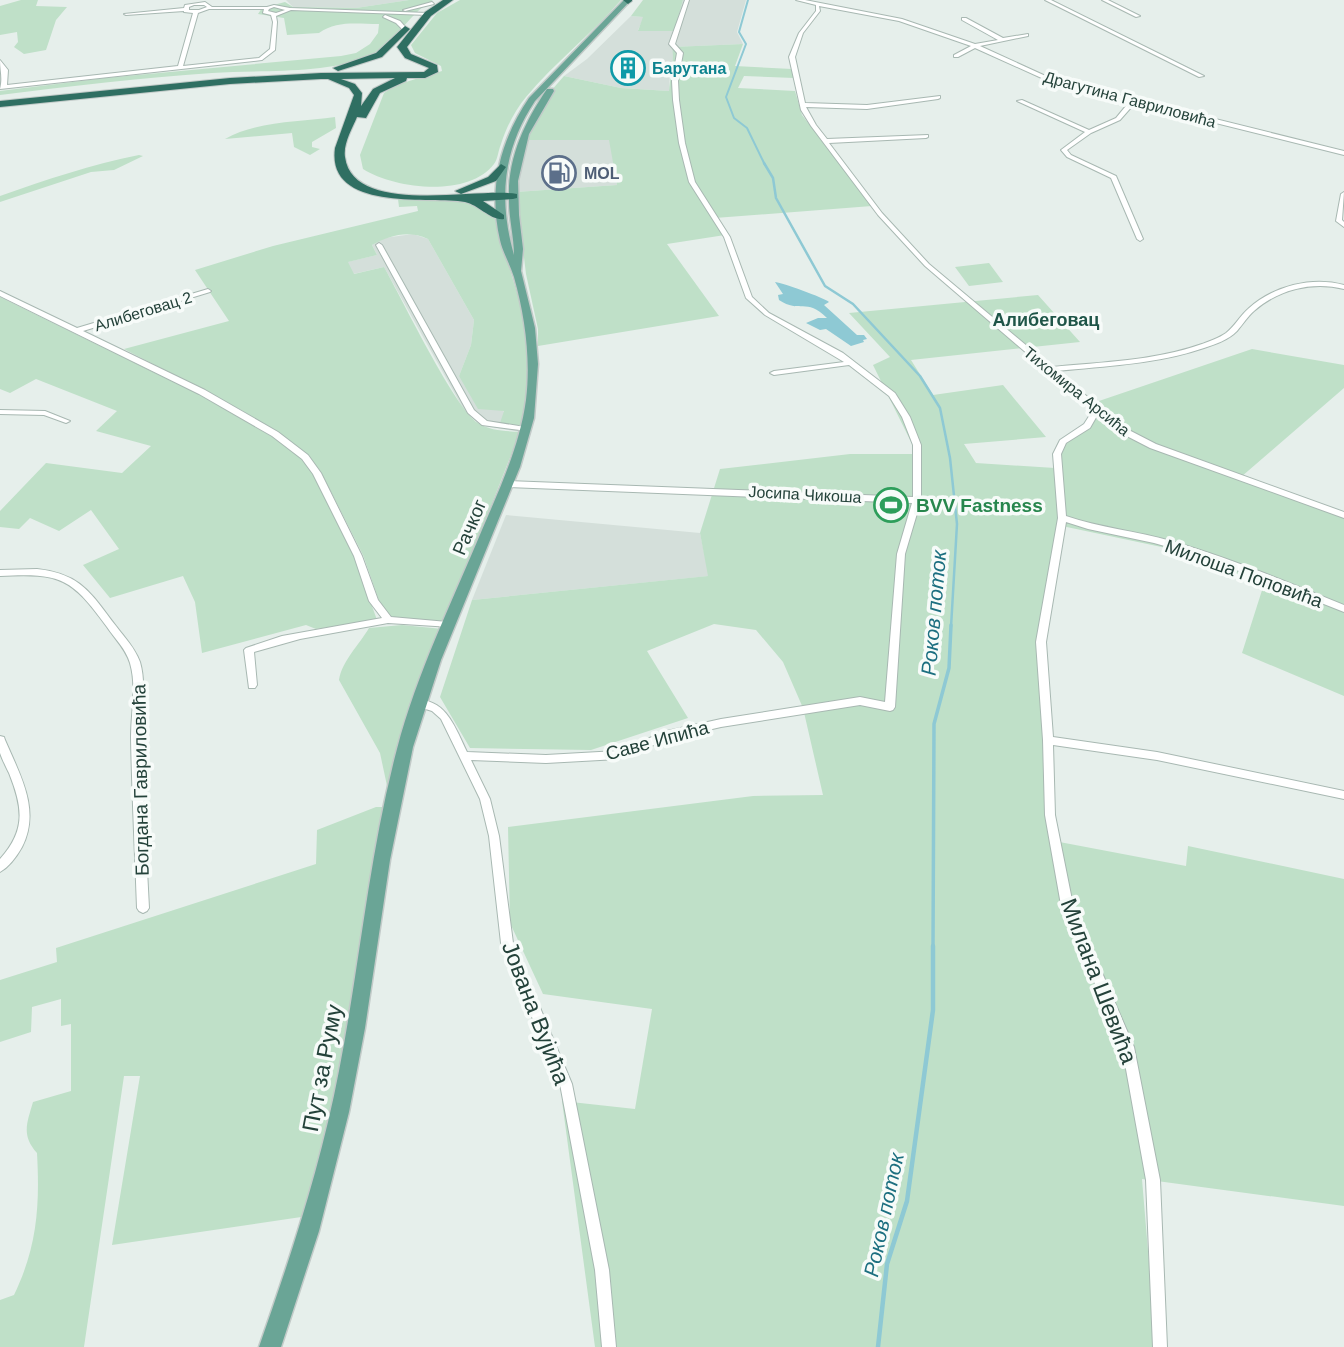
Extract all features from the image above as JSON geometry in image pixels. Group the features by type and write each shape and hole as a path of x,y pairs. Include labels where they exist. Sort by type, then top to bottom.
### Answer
{"highway":[{"path":"449,0 422,15 402,47 408,56 434,68 433,72 385,84 368,99 349,154 352,170 368,184 392,190 463,194 500,217"},
{"path":"346,66 379,55 435,2"},
{"path":"0,99 119,84 346,66 429,65"},
{"path":"0,104 121,90 302,76 419,75"},
{"path":"302,76 346,83 359,95 339,157 343,175 352,184 390,196 499,193 513,196"},
{"path":"463,194 492,179 501,167"}],"main road":[{"name":"Рачког","path":"395,792 419,703 448,625 508,484 526,429 531,400 533,356 517,270 510,258 500,217 501,167 514,129 532,99 552,74 630,1"},
{"name":"Рачког","path":"517,270 520,253 513,196 518,152 537,108 564,75 609,33 630,1"},
{"name":"Пут за Руму","path":"270,1347 303,1250 340,1114 395,792"}],"street":[{"path":"687,0 672,44 680,54 675,81 676,100 682,143 692,182 727,237 749,298 756,307 841,355 892,395 906,417 917,445 917,500"},
{"name":"Драгутина Гавриловића","path":"798,0 817,6 900,20 975,46 1048,79 1344,153"},
{"path":"1047,0 1201,76"},
{"path":"1104,0 1138,16"},
{"path":"185,9 201,2 209,5 209,8"},
{"path":"386,14 435,2"},
{"path":"126,14 185,9 196,12 209,8 265,10 274,6 306,11 422,15"},
{"name":"Тихомира Арсића","path":"817,6 818,10 801,33 792,57 803,104 814,126 880,214 927,265 1120,429 1153,446 1344,515"},
{"path":"273,15 284,7"},
{"path":"275,22 284,7"},
{"path":"0,62 5,70 2,85 252,61 268,56 272,49 275,22 273,15 265,10"},
{"path":"181,66 196,12"},
{"path":"386,14 405,29"},
{"path":"964,19 1002,40"},
{"path":"956,56 975,46 1026,35"},
{"path":"803,104 867,107 938,97"},
{"path":"1020,101 1089,132"},
{"path":"1133,101 1118,119 1089,132 1064,150 1069,156 1114,177 1140,239"},
{"path":"826,141 926,136"},
{"path":"1344,194 1339,221 1344,225"},
{"path":"379,245 471,411 485,423 526,429"},
{"path":"1049,370 1176,354 1222,338 1252,309 1284,291 1308,284 1344,286"},
{"name":"Алибеговац 2","path":"78,330 208,291"},
{"path":"0,293 240,413 305,457 317,473 358,556 374,601 388,620"},
{"path":"774,373 850,363"},
{"path":"1062,518 1057,454 1063,442 1087,426 1097,410"},
{"path":"0,412 46,413 66,421"},
{"name":"Јосипа Чикоша","path":"508,484 917,500"},
{"name":"Саве Ипића","path":"463,756 546,760 618,755 667,735 722,723 860,701 890,707 901,554 917,500"},
{"name":"Милоша Поповића","path":"1062,518 1084,527 1166,543 1235,565 1344,609"},
{"name":"Милана Шевића","path":"1062,518 1041,642 1050,815 1067,905 1128,1047 1153,1180 1160,1347"},
{"name":"Богдана Гавриловића","path":"0,573 52,574 71,580 83,588 129,647 140,690 136,733 143,908"},
{"path":"252,685 249,650 307,634 356,628 388,620 448,625"},
{"name":"Јована Вујића","path":"419,703 435,708 445,717 485,799 494,836 507,943 566,1084 602,1270 609,1347"},
{"path":"0,740 28,816 19,844 0,867"},
{"path":"1048,740 1157,756 1344,795"}],"shaded area":[{"path":"286,0 409,0 356,8 293,7"},
{"path":"683,0 746,0 737,32 743,44 673,47 675,58 670,71 669,91 621,88 564,76 587,59 631,16 644,17 638,30 676,19"},
{"path":"525,140 610,140 617,185 516,192"},
{"path":"413,234 428,239 474,320 471,345 459,376 522,426 520,432 480,425 465,412 384,267 353,274 347,262 377,255 372,245 384,238"},
{"path":"506,515 700,533 709,576 472,600"}],"green space":[{"path":"21,0 38,0 36,6 67,7 56,20 46,50 24,54 14,47 18,42 17,32 0,35 0,6"},
{"path":"409,0 433,0 415,14 384,47 365,58 348,63 310,69 159,77 0,95 0,91 105,78 356,53 370,44 378,33 379,24 340,24 319,33 287,35 284,18 258,14 262,8 285,2 293,7 356,8"},
{"path":"460,0 621,0 526,97 508,126 495,162 482,175 450,186 431,187 393,181 363,169 360,155 384,93 396,85 442,71 441,66 415,53 411,45 437,13"},
{"path":"643,0 683,0 674,31 638,31 643,17 631,16"},
{"path":"743,44 735,66 792,69 794,78 744,76 738,88 795,91 802,115 872,206 715,218 725,235 667,244 719,316 538,346 538,329 526,274 516,192 617,185 609,140 525,140 543,100 564,76 621,88 669,91 672,47"},
{"path":"335,117 336,128 312,142 312,147 320,149 310,155 294,147 292,133 225,139 264,125"},
{"path":"143,156 114,170 91,172 0,202 0,196 35,184"},
{"path":"437,198 462,201 485,210 495,219 525,320 529,358 528,395 522,426 500,423 504,411 478,409 459,376 471,345 474,320 428,239 407,234 393,236 372,245 377,255 348,262 354,274 384,267 429,351 468,414 488,428 520,432 446,621 385,618 363,555 321,472 309,456 243,411 124,349 229,321 195,270 273,246 418,211 417,206 399,207 398,199"},
{"path":"989,263 1003,282 969,286 955,267"},
{"path":"1038,295 1080,342 911,360 933,395 1003,385 1046,437 964,444 976,463 1055,468 1057,444 1098,414 1096,402 1252,349 1344,365 1344,388 1241,477 1344,513 1344,696 1242,653 1264,584 1171,549 1062,526 1038,639 1049,840 1186,866 1188,846 1344,879 1344,1206 1142,1179 1156,1347 595,1347 562,1101 635,1109 652,1009 543,994 510,923 508,827 753,796 823,795 803,708 783,662 756,630 714,624 647,651 688,718 591,750 470,748 440,697 472,600 708,576 700,533 720,469 850,454 917,454 873,365 890,357 849,313"},
{"path":"0,297 198,394 271,436 301,458 314,474 354,556 377,620 316,629 306,625 202,653 195,602 183,576 110,598 83,565 119,549 91,510 59,531 30,518 19,529 0,527 0,511 46,463 122,473 151,446 96,431 117,411 36,379 10,393 0,389"},
{"path":"402,625 443,629 389,795 380,753 339,680 347,660 369,628"},
{"path":"376,807 387,807 346,1046 308,1216 112,1245 140,1076 124,1076 84,1347 0,1347 0,1300 14,1295 28,1260 35,1226 37,1153 27,1134 27,1123 33,1102 71,1091 71,1024 61,1026 61,999 32,1007 31,1032 0,1042 0,980 57,962 56,948 316,864 317,830"}],"water":[{"path":"775,282 829,302 824,305 857,335 864,335 867,339 851,346 826,329 820,330 806,323 827,318 814,308 792,306 779,300 778,295 783,294"}],"waterway":[{"name":"Роков поток","path":"748,0 739,32 746,44 726,97 734,118 747,128 764,163"},
{"name":"Роков поток","path":"764,163 773,178 776,198 825,286 853,304 920,376 940,408 950,458 957,524 951,627"},
{"name":"Роков поток","path":"933,947 934,724 949,668 951,625"},
{"name":"Роков поток","path":"878,1347 887,1264 907,1201 933,1010 933,947"}],"place":[{"name":"Барутана","path":"628,68"},
{"name":"MOL","path":"559,173"},
{"name":"BVV Fastness","path":"891,505"}],"district":[{"name":"Алибеговац","path":"1046,320"}]}
